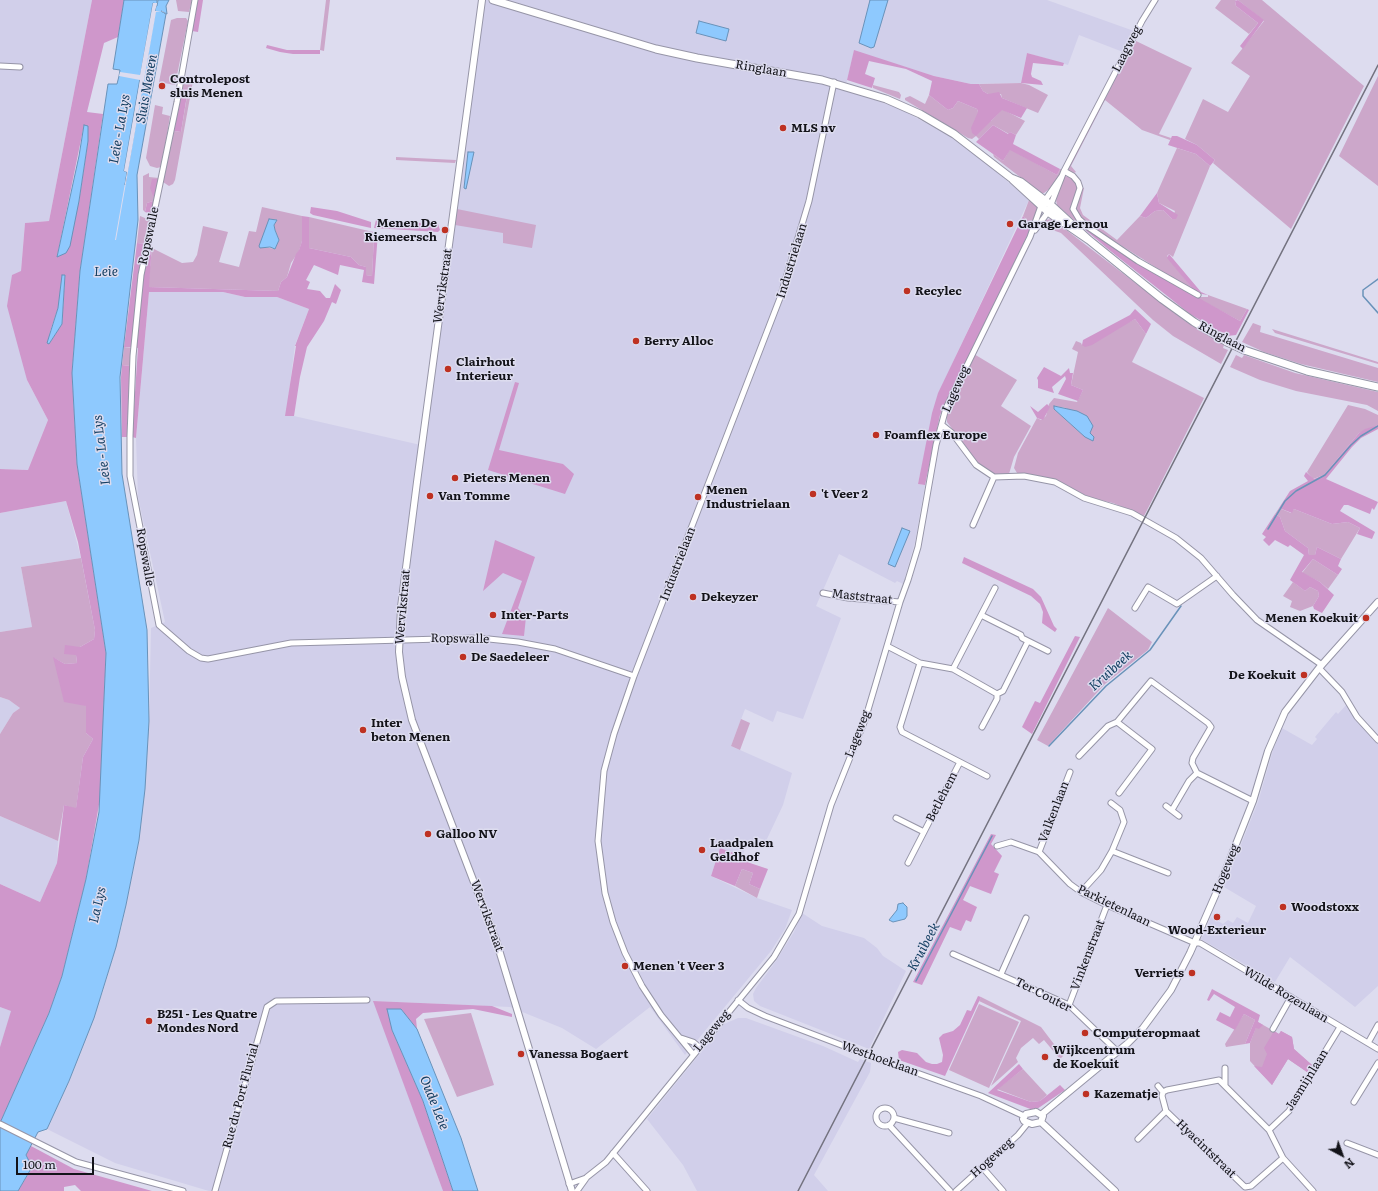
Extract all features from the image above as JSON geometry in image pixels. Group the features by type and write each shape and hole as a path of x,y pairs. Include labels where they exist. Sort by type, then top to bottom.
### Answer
{"main road":[{"name":"Ringlaan","path":"493,0 656,49 697,58 834,82 886,98 929,119 958,137 1011,178 1021,182 1046,206 1162,299 1194,322 1227,342 1244,350 1307,371 1378,387"}],"street":[{"name":"Ropswalle","path":"195,0 177,102 141,275 133,356 130,476 157,622 166,633 189,651 201,658 208,659 291,643 479,638 518,642 555,649 634,676"},
{"name":"Wervikstraat","path":"482,0 401,607 400,639 402,677 412,720 496,940 572,1191"},
{"name":"Laagweg","path":"1101,100 1142,21 1155,0"},
{"path":"0,66 20,67"},
{"name":"Industrielaan","path":"693,1054 685,1046 681,1038 650,999 625,953 613,922 600,864 598,824 604,771 614,734 634,676 780,298 809,201 834,82"},
{"name":"Lageweg","path":"576,1191 613,1153 774,957 799,914 831,804 864,720 918,547 946,408 1030,237 1101,100"},
{"path":"1063,174 1073,176 1078,182 1080,188 1073,209 1083,223 1138,261 1198,296"},
{"name":"Lageweg","path":"1030,237 1046,206"},
{"path":"942,425 952,433 976,465 994,477 1014,475 1055,482 1084,498 1132,513 1187,545 1201,558 1257,620 1321,667 1342,692 1357,717 1378,740"},
{"path":"973,525 994,477"},
{"path":"1135,608 1148,587 1178,604 1217,576"},
{"path":"953,669 995,588"},
{"name":"Maststraat","path":"824,593 848,598 900,602"},
{"name":"Hogeweg","path":"1042,1114 1118,1052 1143,1028 1158,1009 1182,970 1195,943 1253,801 1275,731 1292,702 1378,602"},
{"path":"982,615 1048,651"},
{"path":"997,694 1003,691 1028,641"},
{"path":"888,646 920,663 953,669 997,694"},
{"name":"Betlehem","path":"920,663 900,727 902,732 988,776"},
{"path":"1079,756 1108,726 1117,722 1151,681 1208,723 1211,727 1193,758 1192,763 1197,774 1253,801"},
{"path":"982,727 997,699 997,694"},
{"path":"1117,722 1152,749 1119,793"},
{"name":"Betlehem","path":"908,862 960,762"},
{"name":"Valkenlaan","path":"1039,852 1070,772"},
{"path":"1172,810 1189,781 1197,774"},
{"path":"1081,892 1101,870 1112,851 1124,822 1120,810 1112,803"},
{"path":"1166,806 1179,816"},
{"name":"Betlehem","path":"896,818 924,832"},
{"name":"Parkietenlaan","path":"997,846 1011,842 1039,852 1070,884 1081,892 1107,906 1195,943"},
{"path":"1112,851 1168,873"},
{"name":"Vinkenstraat","path":"1069,1005 1107,906"},
{"name":"Ter Couter","path":"1001,974 1026,918"},
{"name":"Wilde Rozenlaan","path":"1195,943 1204,945 1378,1049"},
{"name":"Ter Couter","path":"953,954 1069,1005 1118,1052"},
{"path":"1273,1029 1291,998"},
{"name":"Rue du Port Fluvial","path":"215,1191 267,1007 278,1001 366,1000"},
{"name":"Westhoeklaan","path":"738,1000 748,1008 765,1016 981,1096 1024,1116"},
{"path":"1368,1043 1378,1025"},
{"name":"Jasmijnlaan","path":"1269,1130 1291,1107 1340,1027"},
{"name":"Industrielaan","path":"681,1038 693,1042 699,1047"},
{"path":"1354,1102 1378,1063"},
{"path":"1225,1068 1225,1085"},
{"path":"1158,1086 1163,1092 1219,1080 1269,1130 1283,1158 1312,1191"},
{"name":"Hyacintstraat","path":"1163,1092 1162,1096 1166,1111 1245,1187 1251,1186 1283,1158"},
{"path":"882,1108 889,1109 892,1112 894,1118 890,1125 885,1126 879,1124 876,1119 877,1112 882,1108"},
{"name":"Hyacintstraat","path":"1138,1139 1166,1111"},
{"path":"1036,1112 1042,1114 1043,1119 1041,1122 1037,1124 1027,1124 1024,1122 1024,1116 1036,1112"},
{"path":"894,1118 949,1133"},
{"path":"1041,1122 1115,1191"},
{"path":"0,1124 76,1162 183,1191"},
{"name":"Hogeweg","path":"956,1191 1018,1135 1027,1124"},
{"path":"890,1125 950,1191"},
{"path":"1346,1143 1378,1154"},
{"path":"613,1153 647,1191"},
{"path":"982,1167 1003,1191"},
{"name":"Lageweg","path":"569,1184 587,1178"}],"shaded area":[{"path":"0,0 92,0 49,221 25,223 21,271 27,380 48,420 28,470 0,469"},
{"path":"92,0 124,0 118,37 104,43 87,112 103,114 80,271 72,373 77,464 106,653 100,799 86,879 62,976 49,1013 0,1123 0,1047 11,1011 0,1007 0,884 40,902 57,863 64,805 76,808 83,757 93,739 86,733 86,706 64,702 53,657 65,664 77,663 76,655 64,654 65,645 80,647 94,639 95,630 78,542 66,501 0,513 0,469 28,470 48,420 27,380 7,306 12,275 21,271 25,223 49,221","holes":["84,125 88,127 88,141 79,201 57,257","65,275 62,324 49,344 50,332 58,308"]},
{"path":"176,0 192,0 189,12 178,11"},
{"path":"197,0 203,0 198,32 192,31"},
{"path":"326,0 330,0 324,51 320,50"},
{"path":"484,0 1047,0 1134,31 1123,52 1079,35 1068,65 1027,53 1021,83 971,84 934,76 854,51 845,89 900,109 948,135 986,163 1029,200 938,394 918,484 925,485 915,542 903,584 897,581 895,583 839,554 816,606 841,618 803,719 777,711 773,722 745,709 731,746 792,773 783,805 766,841 759,838 757,843 749,840 742,856 720,848 711,876 757,898 792,910 785,929 771,951 685,1055 650,1007 596,1049 562,1028 510,1007 374,1001 443,1191 209,1191 115,1163 47,1129 69,1081 103,991 122,925 139,840 149,721 151,628 165,622 138,497 136,438 149,292 223,292 245,297 277,297 309,309 295,345 286,416 294,416 425,446"},
{"path":"1221,0 1237,0 1235,1 1236,6 1258,23 1249,34 1215,8"},
{"path":"1238,0 1262,0 1364,86 1291,229 1213,163 1215,160 1197,145 1185,139 1203,99 1228,112 1250,76 1231,63 1264,21"},
{"path":"1238,0 1264,20 1243,49 1240,46 1258,23 1236,6 1235,1"},
{"path":"186,18 188,21 175,85 159,82 171,20"},
{"path":"1136,41 1192,68 1159,134 1171,138 1170,140 1142,130 1105,100 1071,166 1076,172 1072,174 1068,171 1069,167 1133,43"},
{"path":"267,45 287,50 320,50 320,54 293,54 280,52 266,48"},
{"path":"854,50 934,76 971,84 979,84 983,91 988,94 999,92 1002,98 1027,108 1021,118 1002,110 976,136 972,133 971,128 978,112 977,109 958,101 953,108 948,110 929,95 932,81 906,69 869,61 865,74 875,78 872,88 847,80"},
{"path":"1027,53 1064,63 1063,66 1033,63 1031,74 1032,77 1041,81 1043,85 1021,83"},
{"path":"1378,76 1378,186 1339,156"},
{"path":"184,78 188,78 188,80 193,81 175,180 173,184 169,186 163,182 174,131 181,132 188,90 182,88"},
{"path":"1021,83 1029,85 1048,95 1038,113 1002,98 1001,94 988,94 983,91 979,84"},
{"path":"873,85 899,92 901,95 900,99 873,88"},
{"path":"182,88 188,89 181,132 174,131"},
{"path":"929,95 948,110 953,108 958,101 977,109 978,112 991,121 1002,109 1025,121 1016,135 1010,132 1009,134 993,125 979,139 976,136 972,139 968,138 905,100 905,98 910,96 925,104"},
{"path":"155,105 163,107 162,114 170,116 162,165 161,167 157,168 150,166 146,158"},
{"path":"993,125 1008,134 1010,132 1016,135 1013,144 1060,169 1057,175 1010,150 1003,161 976,142"},
{"path":"1172,136 1177,136 1197,145 1215,160 1210,166 1196,154 1168,145"},
{"path":"1177,148 1196,154 1210,166 1173,257 1169,254 1167,256 1196,293 1086,223 1077,214 1075,207 1081,188 1084,188 1080,208 1083,215 1117,240 1140,216 1146,218 1155,211 1163,210 1172,219 1175,211 1159,203 1157,193"},
{"path":"1010,149 1057,175 1060,169 1063,170 1053,186 1044,193 1041,193 994,157 993,154 1003,161"},
{"path":"396,157 456,160 455,163 396,160"},
{"path":"149,173 149,177 159,179 152,179 154,198 153,201 147,203 145,212 143,210 143,176"},
{"path":"1065,176 1073,178 1078,188 1073,204 1084,226 1083,228 1057,205 1056,200 1058,191"},
{"path":"152,179 159,179 152,210 151,213 148,213 145,212 147,203 153,201 154,198 150,188"},
{"path":"1157,193 1159,203 1178,215 1176,219 1172,219 1163,210 1155,211 1146,218 1140,216"},
{"path":"1029,200 1038,206 1039,210 1032,226 1023,216"},
{"path":"262,207 302,216 302,241 299,251 291,263 287,277 281,282 278,291 148,287 152,248 182,263 193,262 197,255 203,226 228,232 219,262 239,267 249,231 256,232","holes":["269,219 277,220 274,225 279,240 275,249 264,247"]},
{"path":"311,207 337,211 371,222 371,228 313,215 310,213"},
{"path":"457,209 536,225 532,248 503,243 503,233 455,225"},
{"path":"140,216 150,220 144,243 137,243"},
{"path":"302,216 309,217 309,248 351,257 359,265 366,267 366,275 372,276 374,235 368,234 369,231 378,233 374,284 362,282 364,270 340,265 338,275 314,265 306,280 310,282 307,289 320,291 326,298 330,298 335,284 341,290 336,304 332,302 324,321 307,347 300,377 294,416 285,416 295,346 309,309 277,297 245,297 223,292 149,292 136,438 132,437 138,348 124,347 137,243 152,244 149,287 278,291 281,282 287,277 302,241"},
{"path":"1023,216 1032,226 940,415 925,485 918,484 932,413 938,393"},
{"path":"309,217 369,231 368,234 374,235 372,276 365,275 366,267 359,265 351,257 309,248"},
{"path":"1052,219 1185,321 1224,345 1223,348 1228,350 1221,364 1173,336 1153,320 1061,233 1041,226 1045,220"},
{"path":"376,220 438,224 440,230 438,232 374,228"},
{"path":"1084,226 1172,283 1240,321 1247,309 1249,310 1236,335 1227,336 1190,314 1108,249 1083,228"},
{"path":"1169,254 1201,292 1208,295 1196,293 1167,258"},
{"path":"1208,295 1247,309 1240,321 1195,297 1208,297"},
{"path":"1135,309 1151,324 1146,334 1135,319 1092,345 1085,347 1082,345 1083,340 1130,315"},
{"path":"1135,319 1146,334 1132,362 1204,398 1144,516 1113,503 1091,498 1055,480 1017,473 1014,468 1018,453 1037,418 1041,420 1046,416 1049,404 1054,398 1077,402 1083,390 1071,385 1078,352 1072,349 1076,341 1082,345","holes":["1054,406 1066,408 1090,433 1083,435 1054,409"]},
{"path":"1253,323 1261,326 1260,332 1378,368 1378,382 1301,364 1264,352 1242,342"},
{"path":"1272,329 1378,362 1378,364 1275,333"},
{"path":"124,347 131,348 130,366 122,365"},
{"path":"974,354 1017,380 1001,406 1031,426 1014,457 1009,474 994,474 983,468 947,422 947,414"},
{"path":"1236,355 1242,358 1244,355 1295,373 1378,392 1378,411 1367,405 1296,391 1260,380 1230,367"},
{"path":"122,365 130,366 127,437 122,437"},
{"path":"1044,367 1061,376 1069,368 1070,373 1073,373 1071,385 1083,390 1078,401 1058,394 1066,379 1065,376 1052,387 1054,393 1038,388 1037,378"},
{"path":"515,382 519,383 499,450 563,464 574,474 565,494 488,470"},
{"path":"1047,404 1050,407 1043,420 1037,418 1030,406 1038,412"},
{"path":"1348,405 1365,409 1378,415 1378,425 1359,433 1324,475 1313,479 1307,472"},
{"path":"1378,425 1378,429 1361,438 1352,447 1326,479 1378,502 1374,510 1372,508 1370,514 1348,505 1344,505 1340,511 1375,532 1372,539 1357,534 1360,528 1348,522 1332,524 1294,509 1292,513 1279,508 1290,491 1308,481 1304,476 1306,472 1314,479 1324,475 1359,433 1365,429"},
{"path":"66,501 81,558 21,567 32,627 0,632 0,513"},
{"path":"1279,508 1291,513 1294,509 1332,524 1348,522 1360,528 1341,559 1317,547 1315,555 1309,555 1308,548 1285,531 1280,517 1275,514"},
{"path":"1275,514 1280,517 1285,531 1308,548 1309,555 1315,555 1317,547 1341,559 1338,566 1342,569 1338,575 1313,559 1302,572 1320,582 1334,595 1322,613 1314,609 1313,606 1319,596 1318,591 1310,587 1305,591 1290,580 1304,555 1290,545 1288,547 1275,540 1269,546 1263,540 1266,537 1262,534"},
{"path":"495,540 535,557 518,608 526,617 524,636 502,634 522,581 503,573 483,591"},
{"path":"964,557 1033,589 1041,597 1054,626 1057,629 1055,632 1042,623 1043,612 1040,604 1031,596 962,563"},
{"path":"81,558 95,630 94,639 80,647 76,655 77,663 65,664 54,658 86,706 86,733 93,739 83,757 76,809 64,805 58,841 0,816 0,734 13,713 20,708 9,700 0,697 0,632 32,627 21,567"},
{"path":"1313,559 1338,575 1328,589 1320,582 1302,573"},
{"path":"1293,582 1305,591 1310,587 1318,591 1319,596 1313,606 1300,611 1290,607 1292,601 1283,596"},
{"path":"1108,608 1152,642 1148,650 1105,684 1048,746 1037,740"},
{"path":"1075,636 1080,637 1032,734 1022,727 1035,701 1040,703"},
{"path":"0,697 9,700 20,708 13,713 0,734"},
{"path":"1347,704 1357,719 1378,743 1378,986 1355,1007 1290,957 1275,982 1201,939 1211,917 1223,924 1228,920 1233,923 1237,917 1248,923 1256,906 1224,887 1258,802 1273,750 1282,728 1312,745 1317,739 1315,737 1336,712 1338,714"},
{"path":"741,719 750,723 740,750 731,746"},
{"path":"0,816 58,841 57,863 40,902 0,884"},
{"path":"991,834 996,835 991,844 1002,856 994,872 999,874 991,894 970,886 963,900 977,907 971,922 966,920 961,931 950,927 922,985 913,982"},
{"path":"720,848 742,856 741,860 768,869 760,889 749,884 753,873 742,869 735,886 711,876"},
{"path":"742,869 753,873 749,884 760,889 757,898 735,886"},
{"path":"802,913 822,926 864,938 877,948 883,956 906,971 869,1049 760,1006 754,1001 753,994 756,988 776,961 794,932"},
{"path":"1212,989 1260,1015 1258,1022 1263,1025 1259,1029 1256,1028 1250,1043 1245,1044 1255,1020 1244,1014 1235,1030 1216,1020 1220,1012 1230,1017 1235,1007 1214,994 1209,1001 1207,1000"},
{"path":"978,996 981,997 945,1076 899,1060 898,1052 902,1050 917,1053 926,1062 932,1064 942,1062 943,1055 939,1038 943,1034 953,1031 960,1025 967,1010 971,1011"},
{"path":"981,997 1041,1027 1063,1056 1060,1059 1044,1040 1039,1044 1033,1038 1021,1048 1016,1058 1018,1062 991,1086 1021,1021 979,1001"},
{"path":"373,1001 492,1006 512,1014 512,1017 473,1009 423,1013 416,1019 417,1029 401,1009 392,1030 423,1101 453,1191 443,1191"},
{"path":"979,1004 1019,1022 989,1088 949,1070"},
{"path":"0,1007 12,1011 0,1047"},
{"path":"471,1013 494,1085 457,1097 424,1019"},
{"path":"1244,1014 1255,1020 1245,1044 1226,1047 1225,1044"},
{"path":"738,1018 746,1018 823,1046 858,1062 860,1059 871,1063 870,1072 814,1175 828,1191 697,1191 683,1165 647,1119 724,1024"},
{"path":"1258,1022 1279,1034 1281,1031 1292,1037 1294,1049 1312,1065 1307,1072 1288,1059 1272,1085 1250,1061 1250,1043"},
{"path":"1274,1031 1279,1034 1281,1031 1292,1037 1294,1049 1312,1065 1307,1072 1288,1059 1272,1085 1254,1066 1262,1067 1267,1054 1264,1048"},
{"path":"1019,1064 1023,1069 997,1090 1031,1102 1040,1101 1060,1085 1065,1090 1037,1109 1033,1110 988,1093"},
{"path":"1023,1069 1047,1095 1040,1101 1031,1102 997,1089"},
{"path":"31,1146 74,1169 152,1191 81,1191 75,1185 64,1187 64,1191 18,1191 32,1168 26,1155"}],"water":[{"name":"Leie","path":"124,0 157,0 157,4 153,3 124,171 127,172 125,185 156,6 157,6 158,0 169,0 166,6 167,14 161,11 166,14 137,175 138,220 120,377 122,474 147,630 149,721 145,789 139,840 126,905 116,947 94,1018 69,1081 47,1129 38,1132 26,1155 32,1167 18,1191 0,1191 0,1123 49,1013 62,976 86,879 99,812 106,653 77,464 72,373 80,271 108,84 117,84 120,70 113,69"},
{"path":"870,0 888,0 874,47 871,48 859,43"},
{"path":"699,21 729,29 726,41 696,33"},
{"path":"84,125 88,126 88,141 79,201 70,246 66,253 57,257 79,156"},
{"path":"468,152 474,152 466,189 464,188"},
{"path":"269,219 277,220 274,225 279,240 275,249 270,247 260,248 259,246"},
{"path":"62,275 65,275 62,324 49,344 47,343 58,308"},
{"path":"1054,406 1077,411 1087,416 1093,426 1090,433 1094,437 1093,441 1085,437 1054,409"},
{"path":"902,528 910,531 895,567 888,564"},
{"path":"903,903 907,907 907,916 905,919 893,922 889,920 897,910 898,904"},
{"name":"Oude Leie","path":"387,1009 401,1009 417,1029 461,1138 478,1191 453,1191 423,1101 392,1030"}],"pier":[{"path":"158,0 155,11 161,11 156,12 115,240 127,172 124,171 140,80 119,76 120,72 140,75 153,3 157,3"}],"waterway":[{"name":"Kruibeek","path":"1378,279 1363,290 1363,296 1378,313"},
{"name":"Kruibeek","path":"1268,529 1285,501 1296,491 1325,475 1351,445 1361,436 1378,426"},
{"name":"Kruibeek","path":"1049,746 1106,686 1150,650 1181,606"},
{"name":"Kruibeek","path":"916,981 992,836"}],"railway":[{"path":"798,1191 1378,65"}],"place":[{"name":"Controlepost sluis Menen","path":"162,86"},
{"name":"MLS nv","path":"783,128"},
{"name":"Garage Lernou","path":"1010,224"},
{"name":"Menen De Riemeersch","path":"445,230"},
{"name":"Recylec","path":"907,291"},
{"name":"Berry Alloc","path":"636,341"},
{"name":"Clairhout Interieur","path":"448,369"},
{"name":"Foamflex Europe","path":"876,435"},
{"name":"Pieters Menen","path":"455,478"},
{"name":"'t Veer 2","path":"813,494"},
{"name":"Van Tomme","path":"430,496"},
{"name":"Menen Industrielaan","path":"698,497"},
{"name":"Dekeyzer","path":"693,597"},
{"name":"Inter-Parts","path":"493,615"},
{"name":"Menen Koekuit","path":"1366,618"},
{"name":"De Saedeleer","path":"463,657"},
{"name":"De Koekuit","path":"1304,675"},
{"name":"Inter beton Menen","path":"363,730"},
{"name":"Galloo NV","path":"428,834"},
{"name":"Laadpalen Geldhof","path":"702,850"},
{"name":"Woodstoxx","path":"1283,907"},
{"name":"Wood-Exterieur","path":"1217,917"},
{"name":"Menen 't Veer 3","path":"625,966"},
{"name":"Verriets","path":"1192,973"},
{"name":"B251 - Les Quatre Mondes Nord","path":"149,1021"},
{"name":"Computeropmaat","path":"1085,1033"},
{"name":"Vanessa Bogaert","path":"521,1054"},
{"name":"Wijkcentrum de Koekuit","path":"1045,1057"},
{"name":"Kazematje","path":"1086,1094"}],"water label":[{"name":"Sluis Menen","path":"147,89"},
{"name":"Leie - La Lys","path":"120,129"},
{"name":"Leie - La Lys","path":"102,450"},
{"name":"La Lys","path":"98,905"}]}
